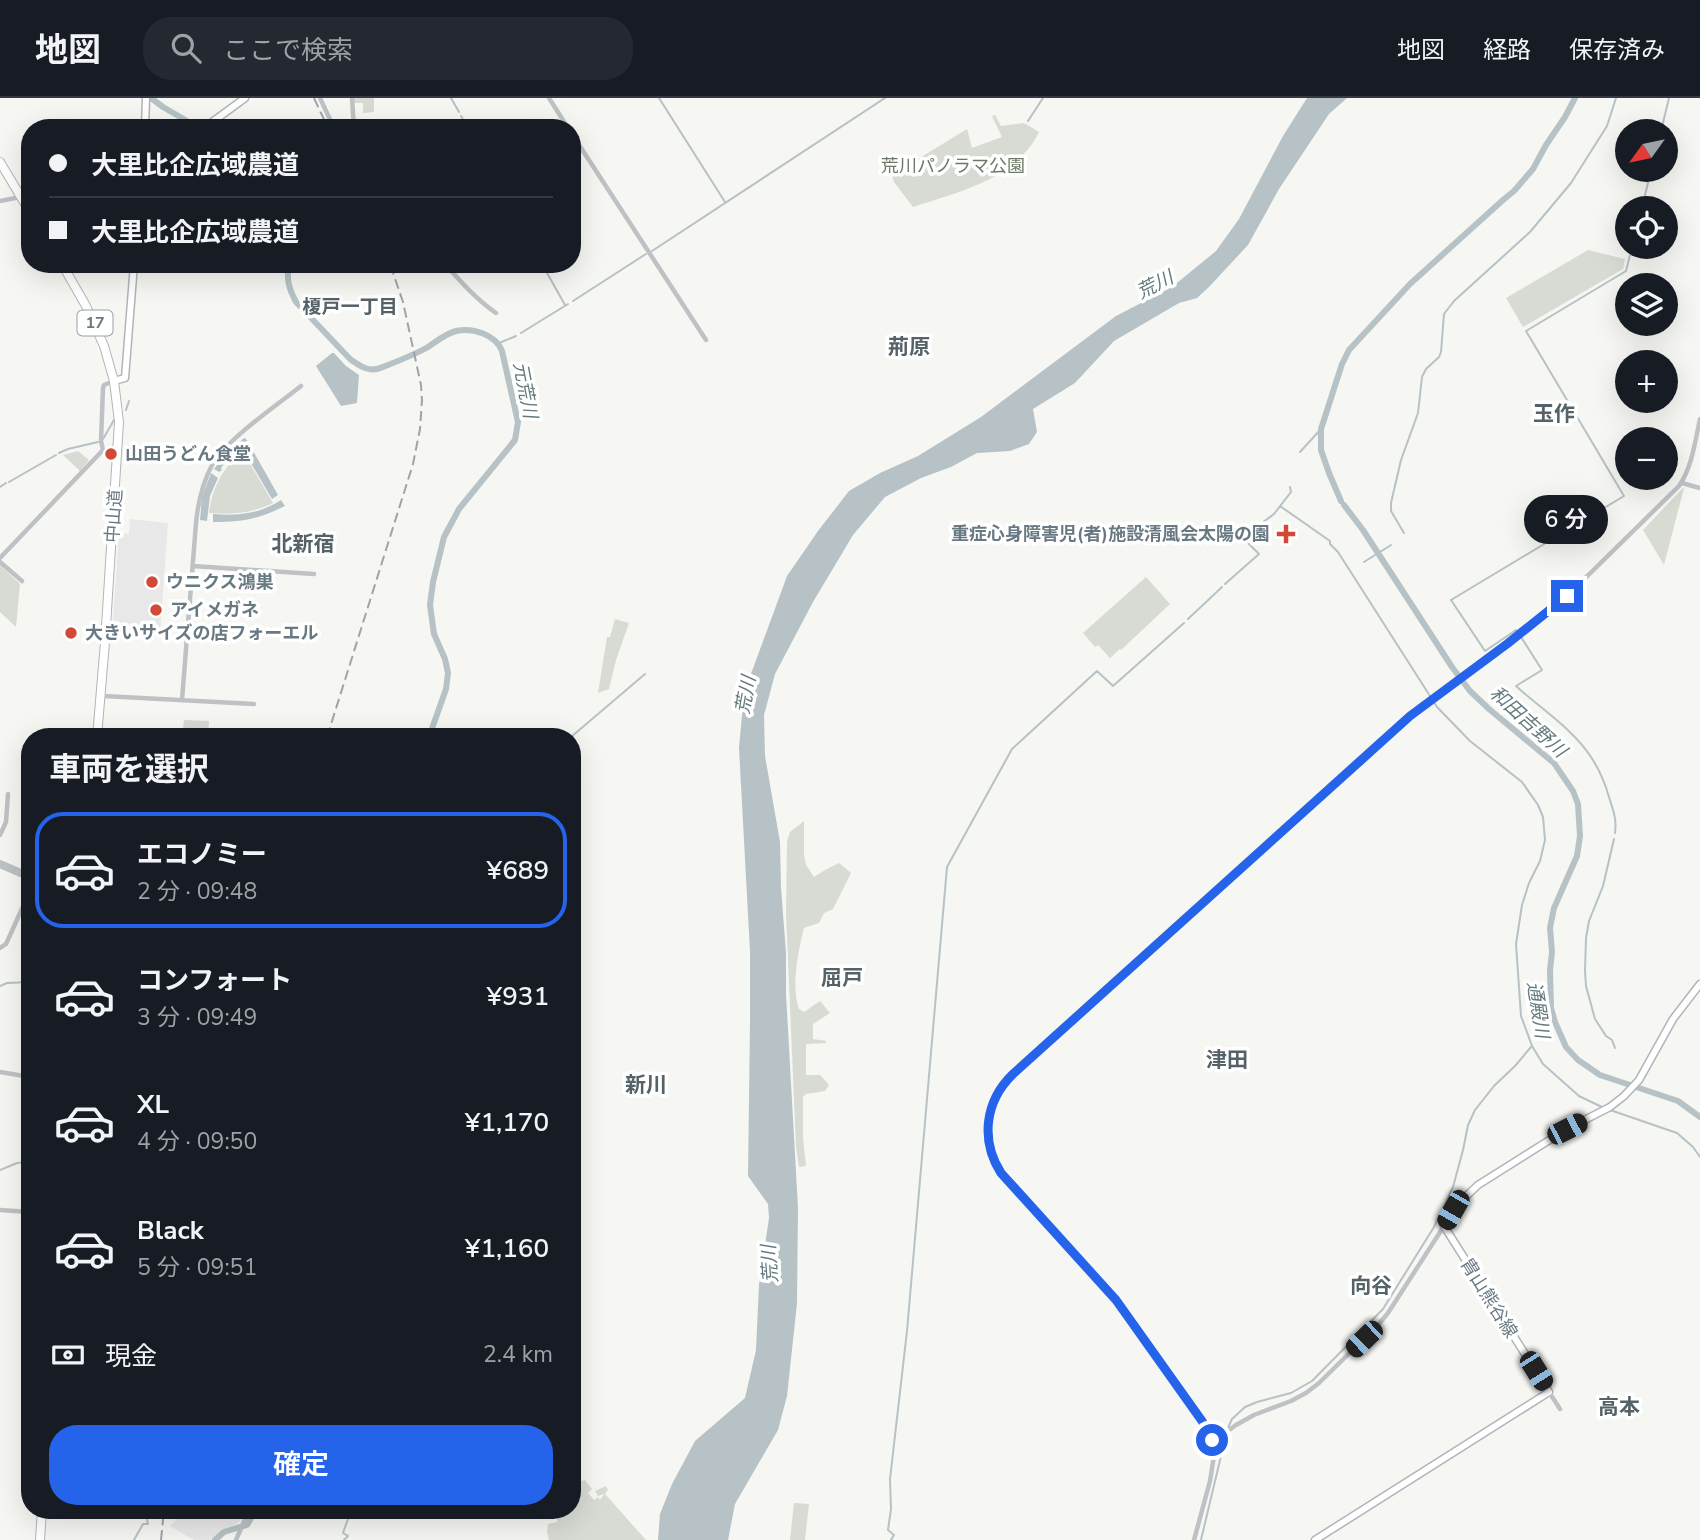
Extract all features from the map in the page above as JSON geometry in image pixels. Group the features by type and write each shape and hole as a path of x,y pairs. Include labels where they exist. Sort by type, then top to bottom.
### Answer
{"highway":[{"path":"0,153 21,187"},
{"path":"0,162 21,189"},
{"name":"中山道","path":"70,273 99,323 116,381 122,430 100,728"},
{"name":"中山道","path":"100,728 119,422 116,381"},
{"path":"40,1540 41,1519"}],"main road":[{"path":"216,119 246,98"},
{"path":"145,119 146,99"},
{"path":"116,381 125,378 133,273"},
{"path":"1444,1226 1459,1203 1478,1185 1557,1135 1620,1100 1643,1073 1673,1019 1700,984"},
{"name":"胄山熊谷線","path":"1444,1226 1549,1392"},
{"path":"1315,1540 1549,1392"}],"street":[{"path":"320,98 330,119"},
{"path":"352,98 353,119"},
{"path":"549,98 562,119"},
{"path":"581,148 706,340"},
{"path":"0,201 21,198"},
{"path":"453,273 480,302 496,313"},
{"path":"22,581 0,560 103,450 100,441 103,388 107,383 116,381"},
{"path":"183,700 198,504 203,485 212,465 227,446 301,386"},
{"path":"1194,1540 1213,1466 1213,1442 1202,1421 1116,1300 1001,1173 994,1161 988,1129 991,1109 999,1091 1013,1074 1410,716 1567,596 1682,483 1700,419"},
{"path":"1682,483 1700,488"},
{"path":"193,566 314,575"},
{"path":"104,696 254,704"},
{"path":"0,835 5,822 8,794"},
{"path":"0,864 21,873"},
{"path":"0,948 6,944 21,911"},
{"path":"0,1072 21,1076"},
{"path":"0,1210 21,1211"},
{"path":"1213,1442 1254,1415 1306,1394 1319,1383 1388,1313 1444,1226"},
{"path":"1549,1392 1560,1409"},
{"path":"236,1540 246,1519"}],"shaded area":[{"path":"130,519 168,523 158,634 112,631 119,533 129,534"},
{"path":"177,1519 241,1519 210,1540 194,1540 170,1526"}],"green space":[{"path":"354,98 374,98 374,112 363,113 363,103 354,103"},
{"name":"荒川パノラマ公園","path":"995,115 1001,126 1024,123 1039,132 1029,148 1016,161 985,182 913,207 894,182 892,175 967,129 972,148 1002,137 992,116"},
{"path":"1588,250 1615,257 1615,259 1625,259 1623,269 1523,327 1506,298"},
{"path":"242,450 273,503 242,512 209,513 220,478"},
{"path":"78,451 89,460 80,471 63,455"},
{"path":"1684,488 1664,565 1643,530"},
{"path":"0,565 20,584 16,627 0,612"},
{"path":"1146,577 1170,604 1110,658 1098,645 1095,647 1083,633"},
{"path":"615,619 629,623 609,689 598,693 607,637 610,637"},
{"path":"184,720 209,721 209,728 183,728"},
{"path":"804,821 804,855 806,865 814,877 839,863 851,873 833,909 824,913 819,923 804,928 798,958 795,980 799,1009 804,1012 820,1001 830,1013 813,1024 813,1039 826,1043 806,1044 806,1075 820,1075 829,1085 825,1091 806,1094 803,1097 806,1166 799,1167 786,913 787,841 790,832"},
{"path":"585,1480 592,1489 588,1493 594,1500 598,1497 600,1500 604,1494 598,1496 595,1491 606,1486 608,1490 605,1494 646,1540 549,1540 548,1524 557,1522 558,1519 581,1519 581,1481"},
{"path":"794,1503 809,1504 805,1540 790,1540"}],"water":[{"name":"荒川","path":"1307,98 1347,98 1329,114 1279,189 1248,245 1197,298 1179,303 1114,341 1075,383 1033,409 1037,432 1029,444 1010,451 977,453 885,497 853,535 775,674 764,715 765,756 780,842 798,1208 797,1303 787,1396 778,1430 735,1504 728,1540 658,1540 660,1514 672,1484 695,1441 745,1398 756,1350 759,1285 769,1218 768,1204 748,1176 750,951 739,748 744,693 787,576 849,491 918,456 981,417 1116,316 1172,287 1216,251 1239,219 1283,136"},
{"path":"332,353 359,375 357,403 341,406 316,366"},
{"path":"244,438 249,444 235,455 233,453 222,470 219,472 214,469 226,454"},
{"path":"252,449 278,495 272,499 245,453"},
{"path":"211,473 218,478 210,496 207,521 200,520 202,497"},
{"path":"281,500 285,506 258,517 213,522 213,514 248,513"}],"waterway":[{"name":"元荒川","path":"151,98 184,119"},
{"path":"451,98 459,112"},
{"path":"659,98 725,202"},
{"path":"652,251 885,98"},
{"path":"1028,121 1043,98"},
{"name":"和田吉野川","path":"1341,501 1321,450 1321,429 1349,350 1410,284 1514,191 1533,169 1575,98"},
{"path":"1404,533 1391,511 1391,503 1401,460 1418,413 1422,377 1441,352 1444,314 1454,301 1530,232 1571,183 1607,126 1616,98"},
{"path":"1664,119 1669,98"},
{"path":"1645,196 1648,182"},
{"path":"573,301 646,254"},
{"path":"1517,633 1516,630 1485,651 1451,600 1624,496 1526,331 1626,271 1629,259"},
{"name":"元荒川","path":"288,273 296,302 350,359 366,368 383,367 406,358 448,334 463,330 483,333 495,341 502,351 518,422 515,440 459,509 444,537 430,605 434,634 448,673 446,689 432,728"},
{"path":"547,273 565,305"},
{"path":"521,333 568,304"},
{"path":"499,343 516,336"},
{"path":"126,410 129,401"},
{"path":"103,439 114,420"},
{"path":"1300,452 1321,429"},
{"path":"59,453 98,442"},
{"path":"9,482 56,455"},
{"path":"0,487 6,483"},
{"path":"1247,534 1274,514 1291,492 1290,487"},
{"name":"和田吉野川","path":"1344,505 1470,691 1554,763 1573,791 1578,804 1580,836 1577,856 1554,908 1550,928 1551,1008 1566,1047 1578,1060 1600,1075 1678,1101 1700,1117"},
{"name":"通殿川","path":"1280,506 1330,541 1437,707 1470,741 1522,782 1538,805 1543,817 1545,840 1540,861 1522,905 1516,944 1521,1016 1532,1046 1543,1064 1579,1096 1604,1108"},
{"path":"1225,584 1259,554 1244,537"},
{"name":"和田吉野川","path":"1364,562 1391,545"},
{"path":"1188,619 1222,587"},
{"path":"891,1540 894,1535 888,1530 891,1509 890,1479 907,1331 947,867 1012,749 1097,671 1113,686 1184,623"},
{"path":"1521,637 1542,670 1516,686 1566,728 1591,757 1607,792 1615,819 1615,833"},
{"path":"581,728 645,674"},
{"path":"1614,839 1603,886 1589,921 1585,971 1595,1019 1615,1048"},
{"name":"元荒川","path":"0,986 21,982"},
{"name":"通殿川","path":"1227,1430 1232,1419 1245,1407 1291,1393 1312,1381 1383,1309 1434,1227 1453,1187 1468,1125 1475,1110 1531,1047"},
{"name":"和田吉野川","path":"1610,1110 1677,1133 1700,1157"},
{"name":"元荒川","path":"0,1170 21,1163"},
{"name":"通殿川","path":"1201,1540 1226,1435"},
{"path":"134,1540 143,1524 148,1524 147,1519"},
{"name":"元荒川","path":"215,1540 224,1532 247,1525 251,1519"},
{"path":"344,1540 348,1536 343,1533 348,1519"}],"railway":[{"path":"314,98 324,119"},
{"path":"330,728 413,464 420,429 421,385 403,302 393,273"},
{"path":"161,1540 163,1519"}],"place":[{"name":"山田うどん食堂","path":"111,454"},
{"name":"重症心身障害児(者)施設清風会太陽の園","path":"1286,534"},
{"name":"ウニクス鴻巣","path":"152,582"},
{"name":"アイメガネ","path":"156,610"},
{"name":"大きいサイズの店フォーエル","path":"71,633"}],"district":[{"name":"榎戸一丁目","path":"350,307"},
{"name":"荊原","path":"909,347"},
{"name":"玉作","path":"1554,414"},
{"name":"北新宿","path":"303,544"},
{"name":"屈戸","path":"842,978"},
{"name":"津田","path":"1227,1060"},
{"name":"新川","path":"646,1085"},
{"name":"向谷","path":"1371,1286"},
{"name":"高本","path":"1619,1407"}],"route":[{"path":"1212,1440 1202,1421 1116,1300 1001,1173 989,1143 988,1121 993,1104 1004,1083 1013,1074 1334,783 1410,716 1567,596"}]}
